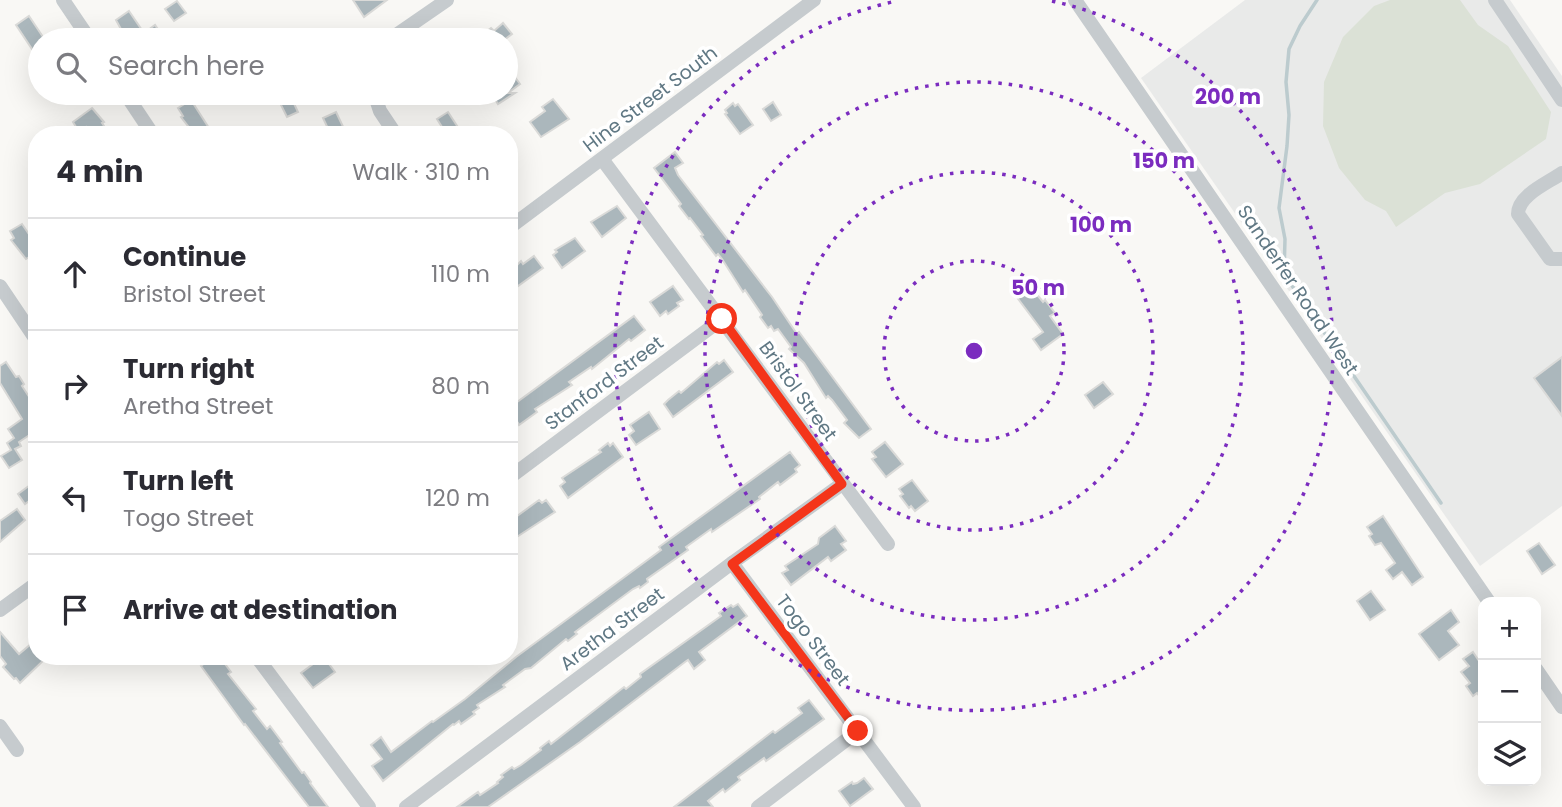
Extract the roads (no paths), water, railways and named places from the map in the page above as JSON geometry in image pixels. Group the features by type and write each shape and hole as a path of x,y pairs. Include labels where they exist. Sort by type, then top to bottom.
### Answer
{"street":[{"path":"63,0 82,28"},
{"path":"406,28 447,0"},
{"name":"Hine Street South","path":"518,221 814,0"},
{"name":"Sanderfer Road West","path":"1075,0 1486,597"},
{"path":"1495,0 1562,100"},
{"path":"133,105 147,126"},
{"path":"378,105 390,126"},
{"name":"Bristol Street","path":"603,159 888,544"},
{"path":"1562,173 1521,202 1518,210 1518,214 1550,259 1562,259"},
{"path":"0,286 28,328"},
{"name":"Stanford Street","path":"518,471 722,319"},
{"name":"Aretha Street","path":"406,807 842,484"},
{"name":"Togo Street","path":"732,564 914,807"},
{"path":"0,610 28,590"},
{"path":"266,665 369,807"},
{"path":"1541,677 1562,707"},
{"path":"0,726 18,750"},
{"path":"758,807 858,731"}],"waterway":[{"path":"1317,0 1289,49 1286,82 1289,115 1279,208 1285,239 1284,274 1441,503"}]}
